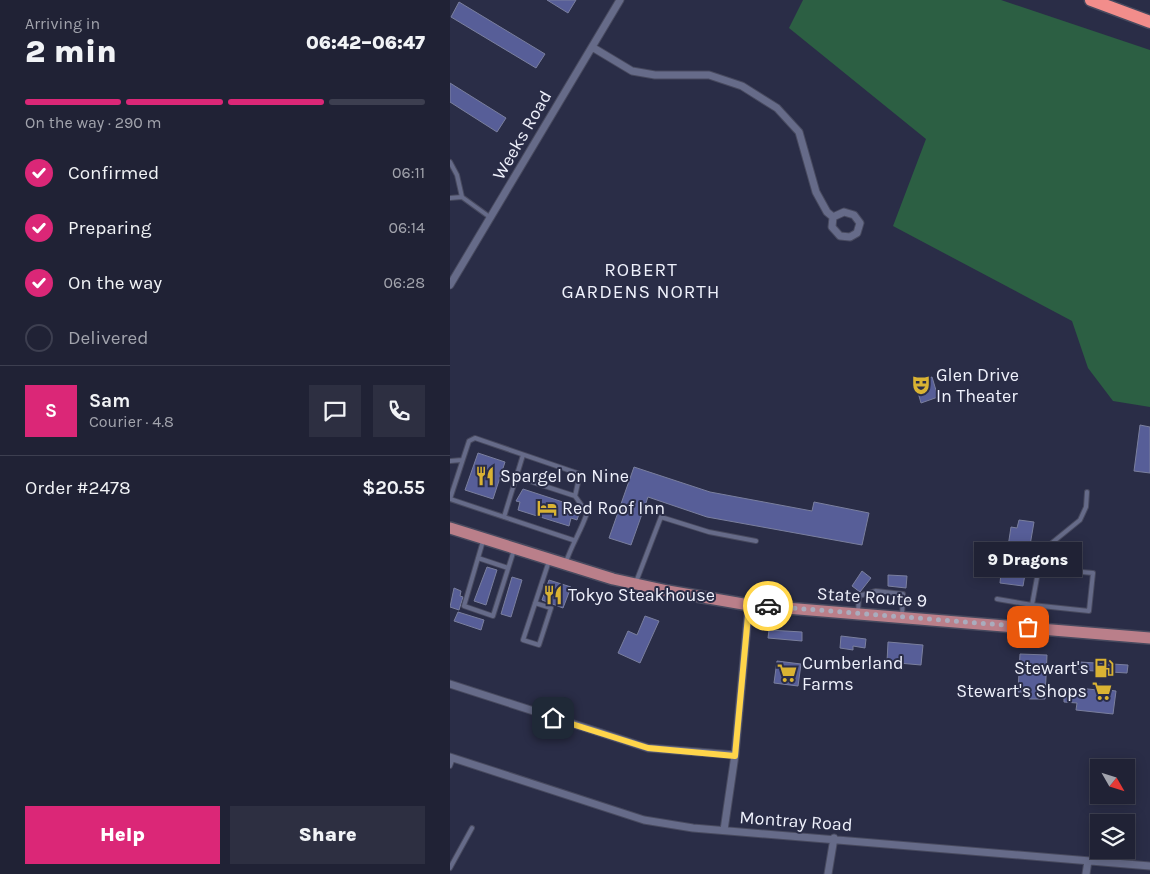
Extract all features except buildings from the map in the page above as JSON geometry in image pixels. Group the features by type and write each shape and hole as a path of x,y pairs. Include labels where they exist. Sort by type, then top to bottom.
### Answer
{"highway":[{"path":"1091,0 1150,22"}],"main road":[{"name":"State Route 9","path":"450,528 550,560 635,584 749,605 902,616 1150,638"}],"street":[{"name":"Weeks Road","path":"450,285 620,0"},
{"path":"592,47 632,71 655,75 709,75 742,86 777,108 799,132 816,192 827,212 833,217"},
{"path":"724,830 735,756 749,605"},
{"path":"450,684 648,748 735,756"},
{"name":"Montray Road","path":"451,760 644,820 724,830 1150,866"},
{"path":"828,874 834,838"},
{"path":"1086,874 1088,861"}],"lane":[{"path":"450,162 462,197 491,218"},
{"path":"450,198 462,197"},
{"path":"573,540 450,499 469,441 475,438 580,474 576,496"},
{"path":"504,517 524,455"},
{"path":"450,461 462,460"},
{"path":"517,477 576,496 587,513 580,534 573,540 565,564"},
{"path":"1028,627 1039,568 1048,546 1080,520 1086,507 1087,492"},
{"path":"635,584 661,517 709,532 756,541"},
{"path":"484,539 464,606 493,616 515,549"},
{"path":"478,558 508,568"},
{"path":"535,603 551,608 539,645 523,640 535,603 550,560"},
{"path":"997,599 1090,611 1093,573 1039,568"},
{"path":"858,613 859,596 876,591 903,594 902,616"},
{"path":"450,868 472,828"}],"green space":[{"path":"803,0 1001,0 1150,50 1150,407 1113,401 1088,368 1072,321 893,226 926,139 789,28"}],"way so far":[{"path":"768,606 1028,627"}],"place":[{"name":"Glen Drive In Theater","path":"921,385"},
{"name":"Spargel on Nine","path":"485,476"},
{"name":"Red Roof Inn","path":"547,508"},
{"name":"Tokyo Steakhouse","path":"553,595"},
{"name":"9 Dragons","path":"1028,627"},
{"name":"Stewart's","path":"1104,668"},
{"name":"Cumberland Farms","path":"787,673"},
{"name":"Stewart's Shops","path":"1102,691"}],"district":[{"name":"ROBERT GARDENS NORTH","path":"641,281"}],"route":[{"path":"553,718 648,748 735,756 749,605 768,606"}]}
